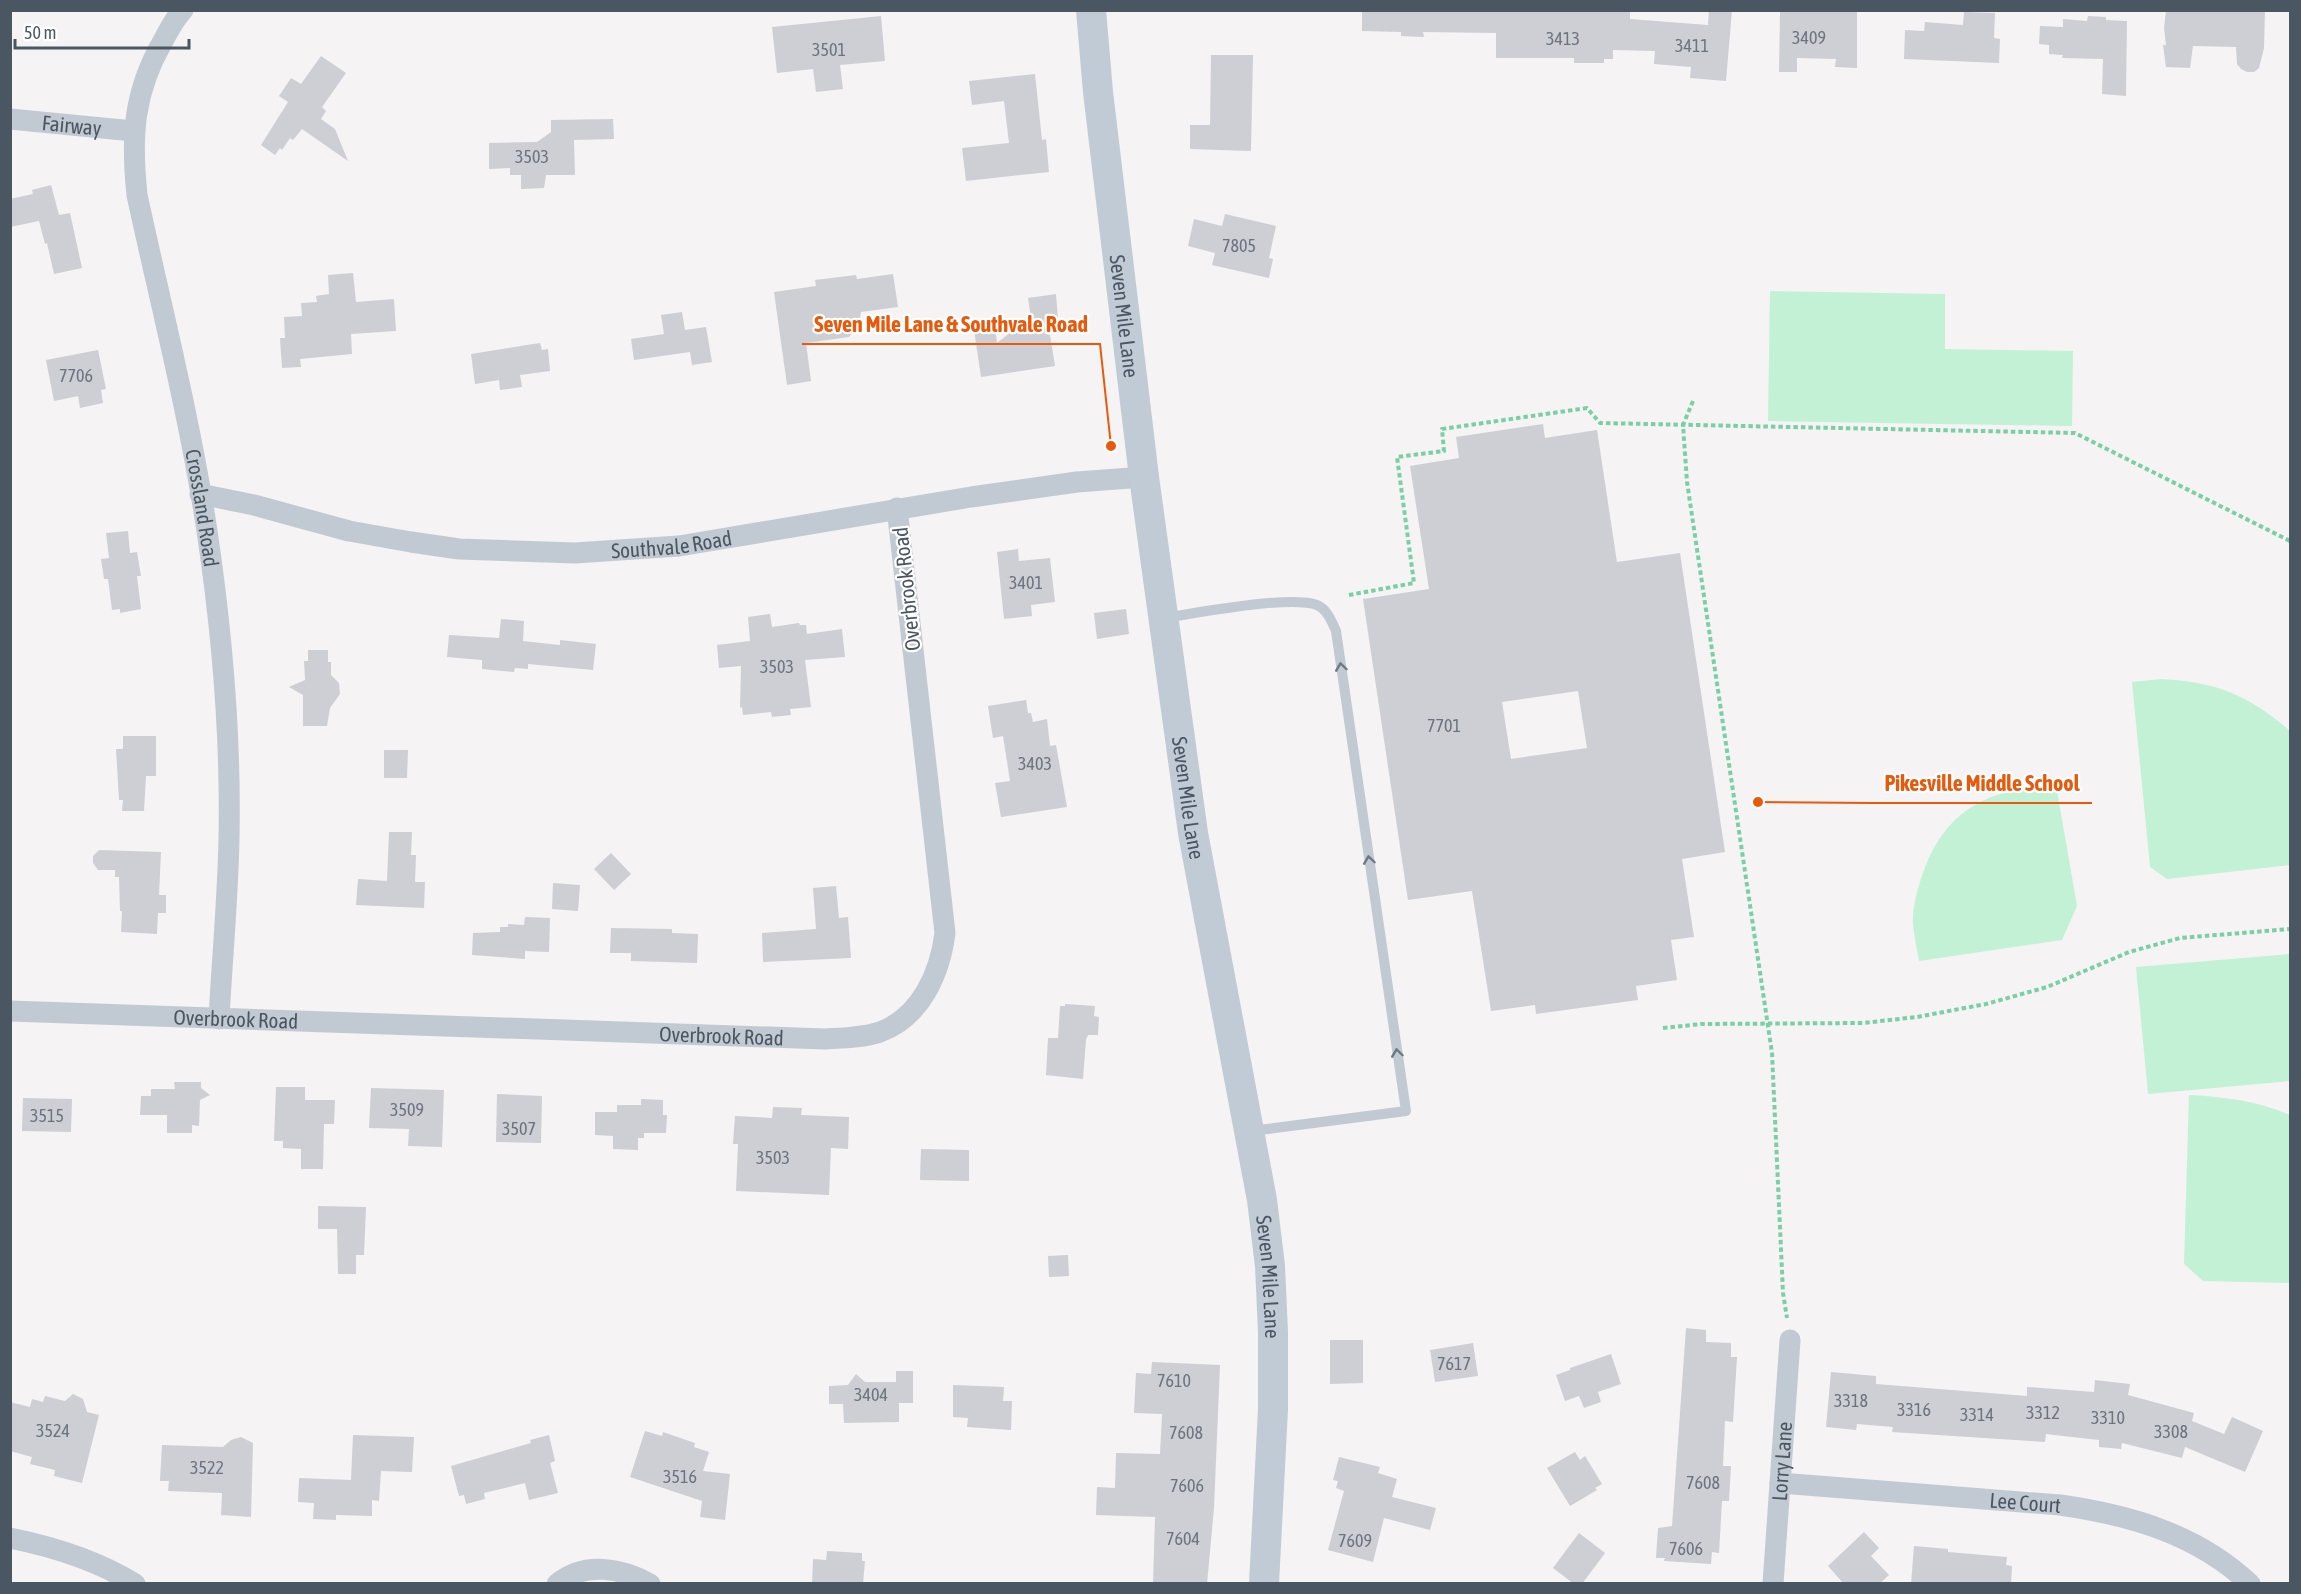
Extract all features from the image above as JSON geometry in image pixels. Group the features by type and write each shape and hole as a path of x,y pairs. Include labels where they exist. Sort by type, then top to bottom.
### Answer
{"street":[{"name":"Seven Mile Lane","path":"1090,10 1144,477 1193,833 1262,1200 1270,1266 1273,1409 1264,1584"},
{"name":"Crossland Road","path":"178,13 154,56 138,98 133,131 137,195 200,494 216,606 229,780 229,839 219,1019"},
{"name":"Fairway","path":"10,119 133,131"},
{"name":"Southvale Road","path":"200,494 360,533 459,549 586,552 679,546 897,508 1065,484 1144,477"},
{"name":"Overbrook Road","path":"10,1011 825,1039 855,1038 881,1032 901,1019 919,1002 933,980 942,958 945,933 897,508"},
{"name":"Lorry Lane","path":"1773,1584 1790,1340"},
{"name":"Lee Court","path":"1780,1483 2060,1505 2099,1511 2140,1520 2204,1548 2233,1568 2250,1584"},
{"path":"10,1538 81,1557 135,1584"},
{"path":"557,1584 585,1570 611,1569 631,1573 650,1584"}],"lane":[{"path":"1163,618 1290,601 1319,605 1329,615 1336,631 1406,1111 1249,1132"}],"path":[{"path":"1693,401 1683,425 1687,482 1772,1053 1784,1293 1790,1340"},
{"path":"1349,595 1414,583 1397,457 1444,451 1442,429 1587,408 1599,423 2075,433 2290,541"},
{"path":"1663,1028 1701,1024 1768,1022 1863,1023 1917,1017 1986,1004 2047,987 2129,952 2180,938 2290,929"}],"green space":[{"path":"1770,291 1945,294 1945,349 2073,351 2072,426 1768,421"},
{"path":"2161,679 2199,683 2231,693 2260,708 2290,731 2290,865 2167,879 2150,867 2132,682"},
{"path":"2056,785 2077,906 2062,940 1919,961 1913,911 1924,870 1934,848 1946,830 1959,816 1992,797 2033,787"},
{"path":"2290,954 2290,1081 2148,1094 2136,967"},
{"path":"2189,1095 2241,1100 2290,1115 2290,1283 2203,1281 2184,1264"}],"building":[{"path":"1362,10 1630,10 1630,19 1708,25 1709,10 1732,10 1726,81 1690,78 1691,67 1654,64 1655,51 1613,50 1613,59 1604,59 1604,63 1574,63 1574,58 1496,58 1496,33 1423,32 1424,37 1401,36 1401,32 1362,31"},
{"path":"1805,10 1857,10 1857,68 1835,67 1836,59 1797,58 1797,72 1779,72 1780,12 1805,12"},
{"path":"2166,10 2265,10 2264,48 2259,68 2254,72 2241,69 2237,64 2236,47 2193,46 2190,68 2166,67 2163,45 2166,45 2164,28"},
{"path":"1964,12 1995,13 1994,38 2000,39 1999,63 1904,59 1905,30 1924,31 1925,22 1963,25"},
{"path":"881,16 885,61 840,65 843,89 816,92 813,69 777,73 772,27"},
{"path":"2088,16 2127,21 2126,96 2102,94 2103,59 2062,58 2063,55 2049,54 2049,45 2039,44 2040,26 2063,27 2063,19 2087,21"},
{"path":"1211,55 1253,55 1251,151 1190,149 1190,125 1210,125"},
{"path":"321,56 346,73 322,107 326,111 321,119 335,129 348,161 302,129 293,140 290,138 282,150 280,148 275,155 261,145 288,102 279,96 291,78 301,84"},
{"path":"1035,74 1042,140 1046,139 1049,172 966,181 962,148 1009,143 1004,101 972,105 969,81"},
{"path":"613,119 614,139 574,140 575,175 546,175 544,188 521,189 521,175 510,175 510,168 489,169 489,143 537,142 551,132 551,120"},
{"path":"51,185 59,215 70,213 82,268 54,274 39,221 10,227 10,199 33,194 32,190"},
{"path":"1225,214 1276,226 1269,258 1273,259 1269,278 1212,265 1215,253 1188,246 1194,219 1222,226"},
{"path":"353,273 356,302 394,299 396,331 351,334 352,354 300,359 301,367 282,368 280,338 285,338 284,317 302,316 301,303 317,302 316,296 329,294 328,275"},
{"path":"893,274 898,307 861,312 859,324 849,337 806,343 811,381 787,385 774,292 816,286 815,280 856,275 857,279"},
{"path":"1056,294 1059,331 1043,333 1050,335 1055,366 981,377 974,330 995,326 997,343 1016,328 1033,331 1028,298"},
{"path":"682,312 685,330 706,327 712,362 692,365 690,352 634,360 631,339 664,334 661,315"},
{"path":"540,343 542,350 548,349 550,371 520,375 522,387 500,390 499,380 475,384 471,354"},
{"path":"98,350 106,389 101,390 103,403 80,408 78,396 54,401 46,360"},
{"path":"1543,424 1545,438 1597,430 1617,562 1680,553 1725,852 1682,859 1694,937 1671,940 1677,980 1636,986 1638,1000 1536,1014 1535,1005 1491,1011 1472,891 1408,900 1363,599 1429,589 1410,466 1459,458 1456,437","holes":["1578,691 1587,748 1511,759 1502,702"]},
{"path":"128,531 130,553 137,552 141,576 137,576 141,609 120,613 120,609 112,610 108,579 104,579 101,559 109,558 106,533"},
{"path":"1018,549 1019,561 1050,558 1055,602 1031,605 1032,616 1004,619 997,552"},
{"path":"1126,609 1129,634 1097,639 1094,613"},
{"path":"770,614 772,627 799,623 806,625 807,634 842,629 845,657 805,660 811,707 790,709 791,715 772,717 771,712 743,715 742,707 740,708 741,666 719,668 717,645 750,641 748,617"},
{"path":"501,619 524,621 523,641 560,645 560,640 596,644 593,670 528,664 528,669 515,668 514,672 482,669 482,660 447,657 449,635 499,638"},
{"path":"308,650 328,650 331,675 339,683 340,694 330,708 327,726 303,726 303,695 289,687 305,680 304,661 308,661"},
{"path":"1026,700 1028,713 1031,713 1033,722 1047,719 1050,746 1056,745 1067,807 1001,817 995,783 1010,781 1003,736 993,738 988,706"},
{"path":"123,736 156,736 156,776 146,776 144,811 122,811 123,800 119,800 116,749 123,749"},
{"path":"384,750 408,750 407,778 384,778"},
{"path":"389,832 412,832 411,855 416,855 415,882 425,882 424,908 356,905 358,879 387,881"},
{"path":"99,850 161,852 159,895 166,895 166,913 158,913 157,934 121,932 119,877 115,877 115,870 98,870 93,863 93,856"},
{"path":"611,853 631,874 614,890 594,869"},
{"path":"553,883 580,885 578,911 552,909"},
{"path":"836,886 839,918 848,917 851,958 763,962 762,933 816,929 813,888"},
{"path":"525,917 550,918 549,952 525,951 525,959 472,955 473,933 500,932 500,927 508,927 508,924 524,925"},
{"path":"611,928 672,929 672,933 698,934 697,963 631,961 631,953 610,953"},
{"path":"1065,1004 1095,1006 1094,1016 1099,1017 1098,1035 1088,1035 1086,1040 1083,1079 1046,1075 1048,1038 1058,1038 1060,1006 1065,1006"},
{"path":"174,1082 201,1082 201,1088 210,1095 200,1100 199,1126 192,1125 192,1133 167,1133 167,1115 140,1115 141,1096 151,1096 151,1089 175,1089"},
{"path":"276,1087 305,1087 305,1100 335,1100 334,1124 324,1124 323,1169 301,1169 301,1149 283,1148 283,1141 274,1141"},
{"path":"371,1088 444,1090 442,1147 408,1146 409,1129 369,1128"},
{"path":"497,1094 542,1096 541,1143 496,1142"},
{"path":"23,1098 72,1099 71,1132 22,1131"},
{"path":"641,1099 663,1100 663,1115 667,1115 666,1133 644,1133 644,1138 638,1138 638,1150 613,1149 613,1136 595,1135 595,1112 617,1112 617,1105 641,1105"},
{"path":"773,1107 802,1108 801,1115 849,1117 848,1149 831,1148 829,1195 736,1191 738,1144 733,1144 735,1116 772,1118"},
{"path":"921,1149 969,1150 969,1181 920,1180"},
{"path":"318,1206 366,1207 364,1255 356,1255 356,1274 338,1274 337,1229 318,1229"},
{"path":"1068,1255 1069,1276 1049,1277 1048,1256"},
{"path":"1686,1328 1706,1330 1706,1342 1731,1343 1731,1357 1737,1357 1733,1422 1725,1421 1723,1466 1731,1466 1729,1501 1722,1501 1719,1553 1712,1552 1711,1564 1664,1561 1665,1558 1656,1558 1658,1528 1672,1526"},
{"path":"1330,1340 1363,1340 1363,1383 1330,1384"},
{"path":"1473,1343 1478,1376 1435,1382 1430,1350"},
{"path":"1611,1354 1621,1384 1598,1392 1601,1402 1584,1408 1579,1396 1565,1401 1556,1375"},
{"path":"1152,1362 1220,1365 1214,1508 1207,1584 1153,1584 1155,1517 1096,1515 1097,1487 1115,1488 1116,1453 1160,1454 1162,1414 1134,1413 1136,1373 1151,1374"},
{"path":"896,1371 913,1371 913,1403 899,1403 899,1422 844,1423 843,1404 829,1404 829,1386 848,1385 856,1374 865,1382 896,1382"},
{"path":"1831,1372 1876,1376 1876,1384 2027,1396 2027,1387 2094,1392 2095,1380 2130,1384 2128,1395 2194,1413 2192,1421 2224,1434 2232,1417 2263,1431 2245,1472 2185,1447 2182,1458 2122,1443 2121,1449 2099,1447 2099,1440 2046,1434 2045,1442 1892,1432 1893,1427 1857,1424 1856,1430 1826,1427"},
{"path":"953,1385 1004,1387 1003,1401 1012,1401 1011,1430 967,1427 968,1418 953,1417"},
{"path":"73,1394 83,1399 87,1412 99,1415 82,1483 54,1476 55,1470 30,1464 32,1457 10,1451 10,1402 30,1407 32,1399 43,1402 45,1396 65,1401"},
{"path":"645,1431 662,1436 663,1432 695,1443 694,1447 709,1452 703,1471 730,1474 725,1520 700,1517 702,1501 630,1477"},
{"path":"353,1435 414,1437 412,1472 381,1471 379,1501 372,1500 372,1516 336,1515 336,1520 313,1519 314,1503 298,1502 299,1478 351,1480"},
{"path":"549,1435 555,1461 550,1463 558,1493 529,1500 525,1483 484,1493 485,1499 466,1504 464,1495 459,1496 451,1466 531,1443 530,1440"},
{"path":"241,1437 253,1443 251,1517 221,1515 222,1493 168,1491 169,1481 160,1481 162,1445 223,1447 231,1440"},
{"path":"1575,1452 1580,1460 1585,1456 1602,1484 1595,1488 1597,1490 1570,1506 1547,1468"},
{"path":"1339,1457 1380,1467 1378,1473 1397,1479 1392,1497 1436,1508 1430,1530 1384,1518 1373,1562 1328,1550 1344,1491 1336,1488 1338,1481 1333,1480"},
{"path":"1864,1532 1879,1548 1871,1556 1889,1575 1879,1584 1844,1584 1828,1566"},
{"path":"1579,1533 1605,1553 1582,1584 1574,1584 1553,1568"},
{"path":"1914,1546 1948,1549 1948,1552 2007,1557 2006,1565 2012,1566 2011,1584 1911,1584"},
{"path":"827,1551 862,1553 862,1561 865,1561 863,1584 812,1584 813,1559 826,1560"}],"place":[{"name":"Seven Mile Lane & Southvale Road","path":"1111,446"},
{"name":"Pikesville Middle School","path":"1758,802"}]}
